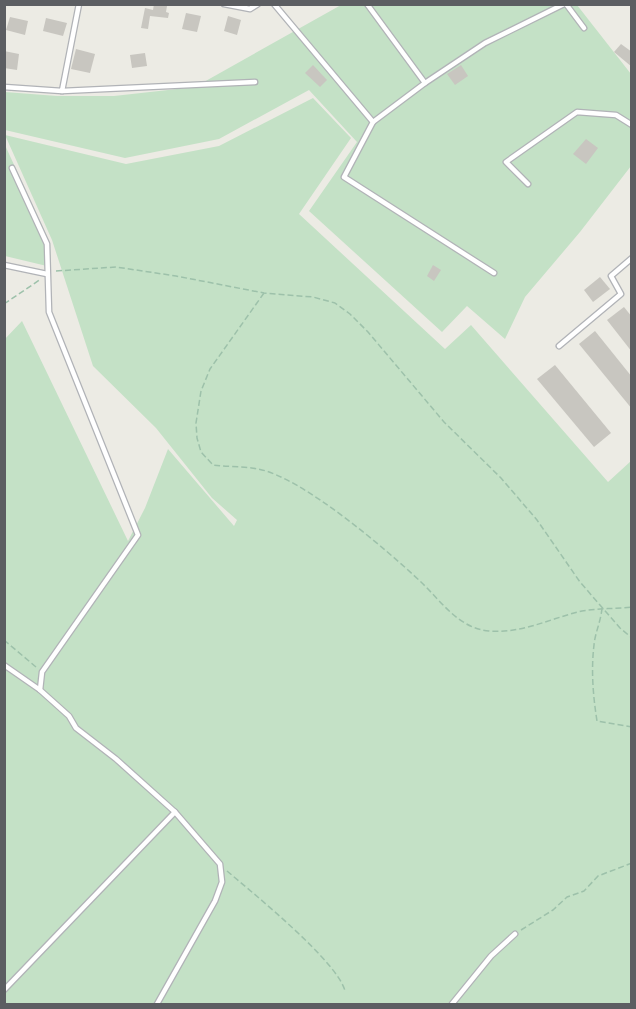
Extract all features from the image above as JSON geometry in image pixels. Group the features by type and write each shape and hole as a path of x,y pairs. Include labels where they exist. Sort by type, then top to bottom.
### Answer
{"lane":[{"path":"62,91 79,4"},
{"path":"224,4 250,9 258,4"},
{"path":"274,4 373,122"},
{"path":"367,4 425,84"},
{"path":"494,273 344,177 373,122 484,43 565,4 584,28"},
{"path":"4,87 62,91 255,82"},
{"path":"528,184 506,162 577,112 616,115 632,125"},
{"path":"12,168 47,244 49,312 138,535 42,672 40,690"},
{"path":"559,346 621,294 611,276 632,258"},
{"path":"4,265 47,274"},
{"path":"4,665 40,690 69,716 76,728 116,759 175,812 220,864 222,882 215,901 157,1005"},
{"path":"4,990 175,812"},
{"path":"452,1005 491,956 515,934"}],"path":[{"path":"4,304 47,274 60,270 116,267 264,293 313,297 335,303 350,314 444,422 501,478 537,520 580,582 632,638"},
{"path":"264,293 210,369 201,391 196,423 197,438 201,452 213,465 259,469 283,477 308,492 397,561 463,624 488,631 519,630 581,611 632,607"},
{"path":"602,608 594,644 593,683 597,721 632,727"},
{"path":"4,640 42,672"},
{"path":"515,934 553,910 567,897 584,891 598,876 632,863"},
{"path":"220,864 317,952 343,983 345,991"}],"green space":[{"path":"341,5 577,5 631,74 631,166 580,232 525,297 505,339 467,306 442,332 309,211 357,142 309,90 219,139 125,158 5,130 5,92 57,96 114,96 195,87"},
{"path":"313,98 351,138 299,214 445,349 471,325 608,482 631,461 631,1004 5,1004 4,340 22,321 128,541 145,508 168,449 234,526 237,520 212,498 156,428 93,366 52,240 5,135 126,164 219,146"},
{"path":"4,143 50,243 51,267 5,256"}],"building":[{"path":"154,4 167,6 168,18 150,16 148,29 141,28 145,8 153,10"},
{"path":"186,13 201,16 197,32 182,29"},
{"path":"228,16 241,20 237,35 224,31"},
{"path":"10,17 28,21 25,35 6,30"},
{"path":"46,18 67,23 63,36 43,31"},
{"path":"621,44 632,52 632,67 614,52"},
{"path":"76,49 95,54 90,73 71,69"},
{"path":"4,51 19,54 17,70 4,68"},
{"path":"145,53 147,66 132,68 130,55"},
{"path":"313,65 327,80 320,87 305,73"},
{"path":"461,65 468,76 455,85 447,74"},
{"path":"586,139 598,148 586,164 573,154"},
{"path":"433,265 441,270 434,281 427,276"},
{"path":"600,277 610,289 593,302 584,290"},
{"path":"624,307 632,317 632,352 607,320"},
{"path":"595,331 632,377 632,409 579,344"},
{"path":"555,365 611,433 594,447 537,379"}]}
